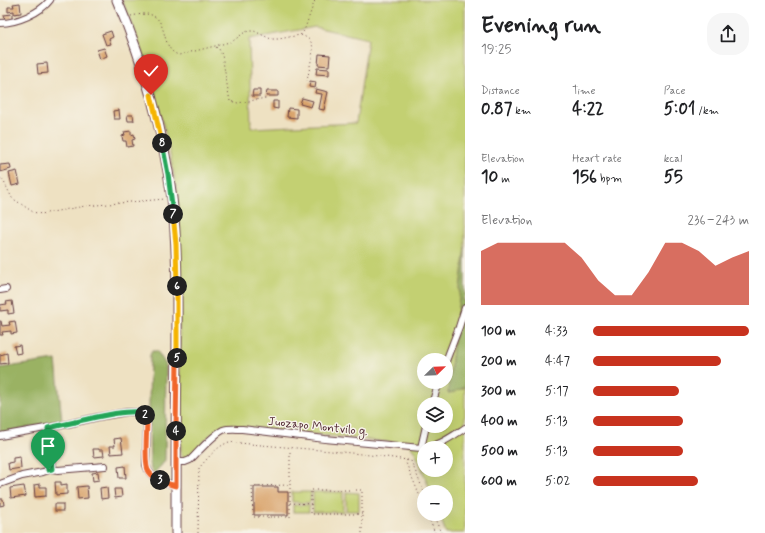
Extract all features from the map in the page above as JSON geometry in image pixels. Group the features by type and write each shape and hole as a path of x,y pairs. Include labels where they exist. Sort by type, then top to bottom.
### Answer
{"main road":[{"path":"117,0 142,66 151,95 164,148 172,198 176,244 177,286 176,533"}],"street":[{"path":"0,24 37,12 50,0"},
{"path":"449,353 465,308"},
{"path":"0,436 127,412 142,412 147,421 146,465 148,470 155,478 176,486"},
{"path":"48,428 52,469"},
{"name":"Juozapo Montvilo g.","path":"445,441 465,428"},
{"name":"Juozapo Montvilo g.","path":"176,462 185,462 190,460 217,434 223,430 231,429 417,448"},
{"path":"0,484 22,476 52,469 58,470 105,466"}],"path":[{"path":"300,35 304,31 315,0"},
{"path":"124,18 146,14 157,18 161,24 168,46 174,54 233,41 249,31 254,31 271,39 300,35 309,39 313,46 307,81"},
{"path":"215,46 222,55 230,101 238,103 266,98"},
{"path":"0,179 2,178 12,198 33,212 41,214 84,206 172,198"},
{"path":"198,533 198,468 214,451 222,445 230,442 372,455 407,460 411,461 421,485"},
{"path":"290,448 290,485 290,517 253,517 252,486 290,485"},
{"path":"407,460 406,463 417,489"},
{"path":"362,514 311,514 311,490 362,490 362,514 362,533"},
{"path":"290,504 311,504"},
{"path":"430,521 435,533"},
{"path":"436,521 441,533"}],"green space":[{"path":"122,0 465,0 465,247 453,353 417,353 417,389 448,389 448,393 465,387 465,533 446,533 442,521 453,521 453,485 428,485 425,477 453,477 453,441 417,441 417,457 415,452 408,444 233,426 225,427 209,436 191,456 184,459 181,454 176,187 169,148 149,73 133,26","holes":["315,27 368,39 356,123 251,128 249,39"]},
{"path":"465,247 465,295 463,300 465,301 465,387 448,393 448,389 453,389 453,353"},
{"path":"152,351 157,351 166,365 165,460 154,473 151,470 150,465 149,406 150,355"},
{"path":"56,360 62,421 0,433 0,368"},
{"path":"292,492 311,492 310,503 292,502"},
{"path":"313,492 343,492 343,512 313,512"},
{"path":"346,492 359,493 359,511 346,511"},
{"path":"293,505 309,505 309,512 293,512"}],"building":[{"path":"20,3 21,13 14,14 14,11 8,12 8,7 14,7 13,4"},
{"path":"12,14 12,19 5,20 4,15"},
{"path":"111,31 113,37 109,39 111,44 106,45 102,34"},
{"path":"104,48 107,56 100,59 97,50"},
{"path":"319,54 330,55 329,66 318,65"},
{"path":"47,63 48,73 38,74 37,64"},
{"path":"317,68 329,69 329,75 316,74"},
{"path":"310,81 316,82 315,88 309,87"},
{"path":"316,89 328,92 324,110 319,109 322,94 315,93"},
{"path":"253,90 260,90 260,96 252,96"},
{"path":"267,91 278,91 278,96 266,96"},
{"path":"302,98 313,101 311,107 300,104"},
{"path":"273,101 278,101 278,109 273,108"},
{"path":"288,108 297,109 297,118 287,117"},
{"path":"119,110 120,119 114,119 113,111"},
{"path":"127,115 133,115 134,121 128,121"},
{"path":"131,131 131,135 134,134 135,139 132,140 133,146 127,147 126,141 123,141 122,136 125,135 124,132"},
{"path":"10,164 11,169 0,172 0,165"},
{"path":"17,171 20,184 12,186 9,173"},
{"path":"12,301 14,313 8,314 8,310 0,311 0,305 7,304 6,302"},
{"path":"0,321 2,326 10,325 9,322 15,321 17,333 11,334 11,331 2,332 3,335 0,335"},
{"path":"20,345 21,353 16,354 14,346"},
{"path":"7,353 8,363 0,364 0,355"},
{"path":"121,438 123,453 111,454 110,446 115,446 114,439"},
{"path":"93,449 103,450 104,456 94,457"},
{"path":"20,457 21,468 9,470 8,463 13,462 13,458"},
{"path":"125,466 126,478 119,478 118,467"},
{"path":"98,472 99,480 93,481 92,473"},
{"path":"55,482 61,482 61,485 67,484 67,494 56,495"},
{"path":"40,484 40,487 46,487 46,496 35,497 34,485"},
{"path":"24,486 26,496 11,498 10,488"},
{"path":"87,486 88,498 78,499 77,487"},
{"path":"107,487 108,498 101,499 100,488"},
{"path":"254,487 278,487 278,492 288,492 288,515 254,515"},
{"path":"114,489 121,489 122,497 115,498"},
{"path":"0,499 3,499 4,505 0,506"},
{"path":"55,504 63,504 63,511 55,511"}],"route":[{"path":"48,470 52,469 48,428 127,412 142,412 147,421 146,465 148,470 155,478 176,486 176,244 172,198 164,148 151,95"}]}
